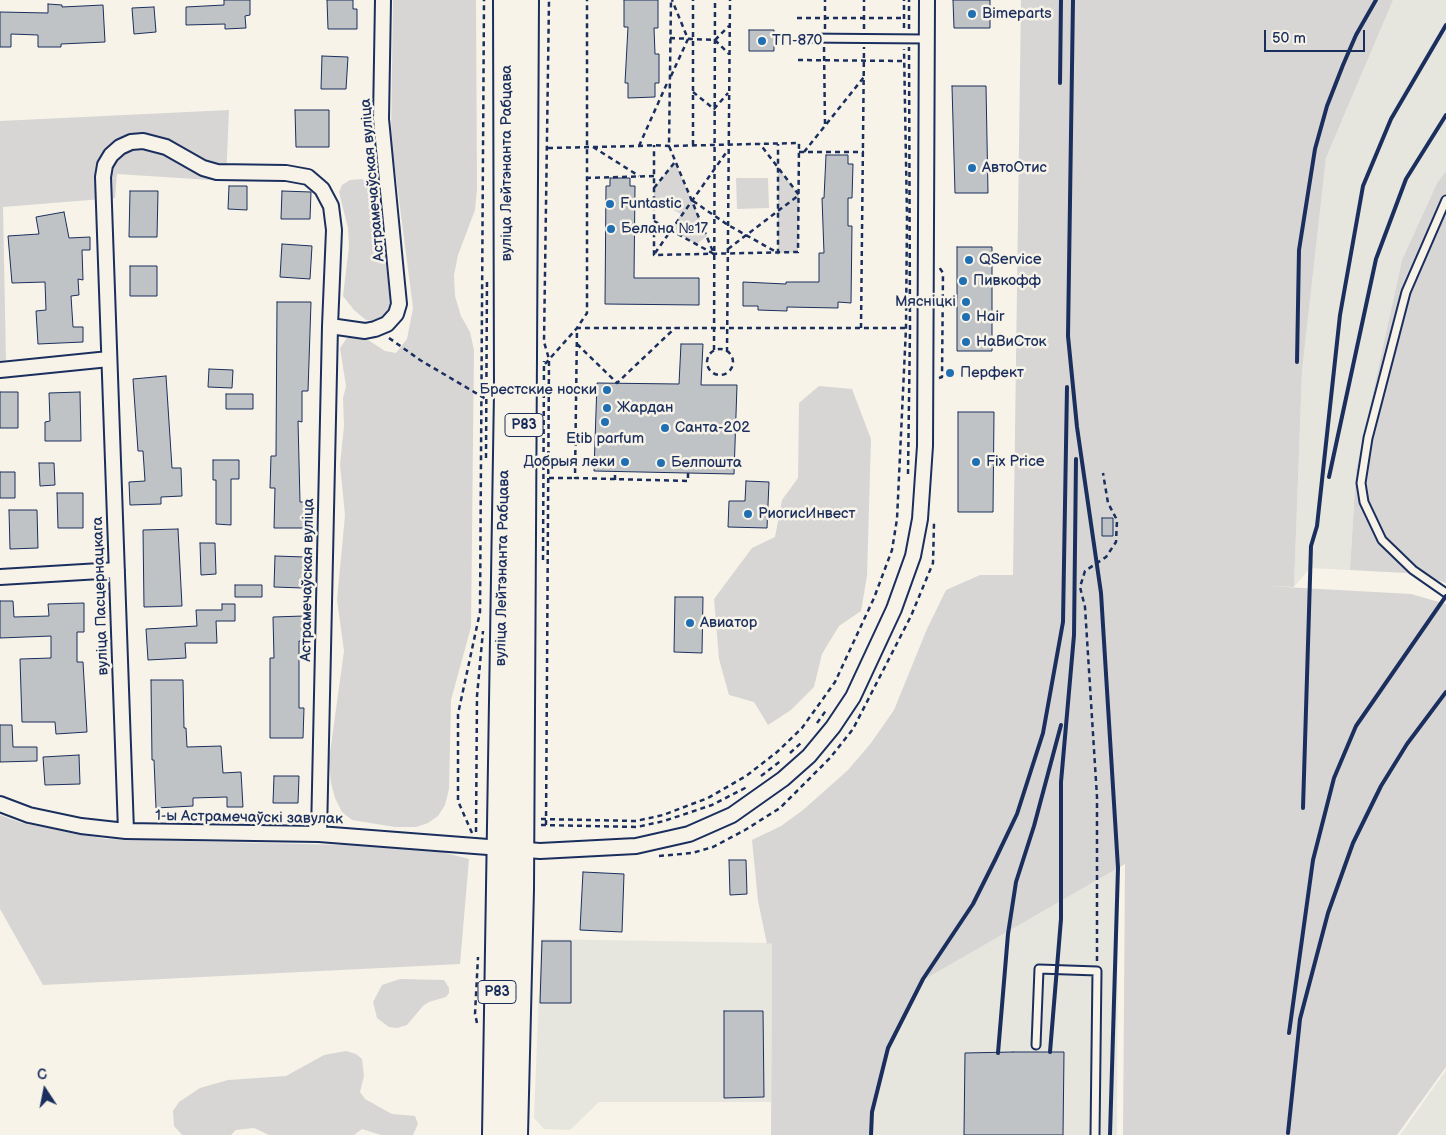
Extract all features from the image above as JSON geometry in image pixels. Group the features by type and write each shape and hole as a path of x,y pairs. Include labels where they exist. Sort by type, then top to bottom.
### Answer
{"highway":[{"name":"вуліца Лейтэнанта Рабцава","path":"506,0 510,849 515,1135"},
{"name":"вуліца Лейтэнанта Рабцава","path":"495,1135 510,849 525,370 526,0"}],"street":[{"name":"Астрамечаўская вуліца","path":"375,329 387,324 396,314 399,292 381,119 383,0"},
{"name":"1-ы Астрамечаўскі завулак","path":"0,804 29,815 81,826 126,831 319,834 510,849 636,846 689,834 732,815 757,799 809,756 834,727 868,668 894,609 913,556 920,519 924,481 927,0"},
{"name":"вуліца Пасцернацкага","path":"126,831 103,177 105,165 111,154 120,147 131,142 143,141 166,147 203,168 217,172 286,173"},
{"name":"Астрамечаўская вуліца","path":"286,173 308,177 327,196 331,206 334,230 330,326 319,834"},
{"path":"330,326 365,331 375,329"},
{"path":"0,370 109,359"},
{"path":"0,576 117,570"}],"lane":[{"path":"803,38 927,39"},
{"path":"1446,200 1406,292 1368,438 1362,483 1364,502 1382,540 1413,570 1446,593"},
{"path":"1036,1045 1039,970 1097,971 1094,1135"}],"path":[{"path":"484,629 477,696 476,839 458,801 458,714 480,612 484,399 486,0"},
{"path":"546,826 550,359 544,342 549,0"},
{"path":"544,364 577,328 587,313 587,0"},
{"path":"671,0 669,146 714,254"},
{"path":"639,146 688,39 671,0"},
{"path":"693,145 694,0"},
{"path":"714,350 720,349 727,352 732,358 731,368 728,372 719,375 710,371 708,366 708,357 714,350 715,328 713,145 715,0"},
{"path":"727,352 730,0"},
{"path":"825,0 825,125"},
{"path":"861,328 864,0"},
{"path":"904,0 910,328 908,478"},
{"path":"541,819 636,821 663,815 708,798 746,776 777,752 802,728 835,682 874,598 892,550 897,519 906,328 904,61 909,0"},
{"path":"797,18 904,18"},
{"path":"715,40 730,26"},
{"path":"670,38 715,40 729,54"},
{"path":"798,60 904,61"},
{"path":"804,152 864,77"},
{"path":"714,109 729,91"},
{"path":"693,92 714,109"},
{"path":"541,148 799,143 798,252 654,254"},
{"path":"760,144 799,195"},
{"path":"778,144 778,253"},
{"path":"592,146 640,177"},
{"path":"654,146 654,254"},
{"path":"654,254 729,149"},
{"path":"799,152 864,152"},
{"path":"654,188 675,162"},
{"path":"586,178 654,176"},
{"path":"728,249 745,234 799,195"},
{"path":"692,200 728,225 778,253"},
{"path":"654,221 714,254"},
{"path":"577,328 925,328"},
{"path":"575,478 577,328"},
{"path":"577,344 617,383 676,328"},
{"path":"375,329 484,399"},
{"path":"904,384 910,385"},
{"path":"484,399 486,466"},
{"path":"615,472 615,480"},
{"path":"544,478 688,482 688,473"},
{"path":"1097,971 1097,797 1085,606 1080,587 1085,571 1106,557 1116,542 1117,520 1108,503 1103,473"},
{"path":"655,856 692,853 713,847 745,830 780,808 830,758 853,730 911,616 933,563 934,518"},
{"path":"813,729 829,707"},
{"path":"756,780 802,742"},
{"path":"541,826 637,827 664,822 712,805 750,785"},
{"path":"540,807 545,806"}],"shaded area":[{"path":"393,0 476,0 477,189 475,210 458,255 454,275 455,296 461,316 470,332 474,350 471,627 451,700 449,789 445,805 438,816 428,823 416,827 395,827 352,820 342,812 335,798 331,783 329,760 344,651 337,600 345,515 340,465 344,426 343,398 346,386 340,348 347,338 362,336 385,351 396,353 407,339 413,308 391,138"},
{"path":"1021,0 1393,0 1326,158 1302,371 1294,587 1266,586 1411,594 1446,604 1446,1067 1397,1135 1123,1135 1125,864 923,980 888,1048 872,1112 871,1135 771,1135 772,943 767,944 758,901 752,840 781,826 803,810 848,770 871,743 894,710 927,629 946,590 980,575 1013,575"},
{"path":"1393,0 1446,0 1446,171 1437,183 1402,260 1356,470 1350,570 1310,568 1294,587 1302,371 1326,158"},
{"path":"229,110 226,181 117,174 115,198 3,207 6,361 0,362 0,121"},
{"path":"675,162 707,236 697,244 671,230 681,214 654,200 654,188"},
{"path":"778,168 799,195 798,252 778,253"},
{"path":"1446,171 1446,583 1406,573 1350,570 1356,470 1402,260 1437,183"},
{"path":"736,178 768,178 769,208 737,209"},
{"path":"362,179 371,184 377,194 389,289 390,307 379,321 366,320 354,310 343,296 349,246 348,228 339,192 342,185 350,180"},
{"path":"819,386 852,389 871,439 867,576 861,611 839,626 822,654 814,687 791,710 768,725 754,702 729,695 719,659 714,599 752,548 775,537 782,500 798,478 799,403"},
{"path":"0,815 22,823 106,839 422,847 469,859 460,964 43,985 0,909"},
{"path":"1118,868 1117,1135 871,1135 872,1112 888,1048 923,979"},
{"path":"541,939 772,943 771,1102 599,1102 570,1130 544,1129 534,1118"},
{"path":"400,979 444,980 449,988 449,993 446,997 429,1002 423,1006 407,1025 397,1028 389,1027 377,1018 373,1002 382,985"},
{"path":"346,1051 356,1054 362,1059 364,1076 360,1092 365,1099 392,1114 415,1116 418,1124 413,1135 381,1135 362,1129 354,1135 269,1135 254,1128 236,1130 231,1135 182,1135 174,1126 173,1111 179,1102 200,1088 228,1080 286,1076 324,1055"},
{"path":"1446,1070 1446,1135 1400,1135"}],"building":[{"path":"224,0 250,0 250,15 245,16 246,28 225,29 225,24 186,25 186,7 224,5"},
{"path":"327,0 353,0 353,9 357,9 357,29 328,29"},
{"path":"624,0 658,0 658,28 654,28 655,54 659,54 659,83 655,83 655,97 628,98 628,83 625,83 628,27 624,27"},
{"name":"Bimeparts","path":"953,0 990,0 990,28 954,28"},
{"path":"48,4 62,5 62,7 103,5 105,42 61,44 61,47 38,47 38,35 11,34 11,47 0,47 0,12 48,13"},
{"path":"154,7 156,32 134,34 132,8"},
{"name":"ТП-870","path":"749,30 774,30 774,51 749,51"},
{"path":"322,56 348,57 346,89 321,89"},
{"path":"952,86 986,86 988,193 955,193"},
{"path":"295,110 329,110 329,147 296,147"},
{"path":"826,155 848,155 848,164 853,164 852,198 848,198 848,226 852,226 851,303 838,302 838,308 787,307 787,311 758,310 758,306 743,306 743,282 786,284 786,282 819,282 819,253 824,253 822,198 824,198"},
{"path":"610,178 630,178 630,186 635,186 634,278 699,278 699,305 605,304 606,186 610,186"},
{"path":"229,186 247,186 247,210 228,209"},
{"path":"130,191 158,191 157,237 129,237"},
{"path":"282,191 311,192 310,219 281,219"},
{"path":"64,212 69,238 90,237 90,250 82,250 83,280 78,279 79,295 71,296 73,327 83,327 83,342 38,344 36,311 46,310 45,282 12,283 8,236 39,234 36,217"},
{"path":"282,244 312,246 310,279 280,277"},
{"path":"957,247 992,247 992,351 957,351"},
{"path":"130,266 157,266 157,296 130,296"},
{"path":"277,302 311,302 308,391 302,391 302,422 298,421 300,502 305,502 305,528 274,528 275,488 270,488 271,456 276,456"},
{"name":"Санта-202","path":"681,344 703,344 701,385 737,385 734,474 594,471 597,383 679,384"},
{"path":"209,369 233,370 232,388 208,387"},
{"path":"166,376 172,468 181,468 182,496 161,497 161,504 130,505 129,482 145,481 143,451 138,451 133,379"},
{"path":"0,392 18,392 18,428 0,428"},
{"path":"80,392 81,441 45,441 45,422 50,421 49,393"},
{"path":"226,394 253,394 253,409 226,409"},
{"name":"Fix Price","path":"958,412 994,412 993,512 958,512"},
{"path":"213,460 239,460 239,479 231,479 231,525 216,524 216,480 213,480"},
{"path":"39,463 54,463 55,485 40,486"},
{"path":"0,472 15,472 15,498 0,498"},
{"name":"РиогисИнвест","path":"746,481 769,482 767,528 728,527 729,501 745,501"},
{"path":"57,493 83,493 83,528 58,528"},
{"path":"9,510 37,510 38,548 10,549"},
{"path":"1102,518 1113,518 1113,536 1102,536"},
{"path":"178,529 182,606 144,607 143,530"},
{"path":"200,543 215,543 216,574 201,575"},
{"path":"275,556 305,557 303,588 274,587"},
{"path":"235,585 262,585 262,597 235,597"},
{"path":"675,597 703,597 702,653 674,652"},
{"path":"0,601 13,601 14,617 49,616 48,604 84,603 84,632 77,632 77,662 83,662 87,732 56,734 55,722 22,722 20,659 51,658 51,636 0,638"},
{"path":"222,604 235,604 235,621 216,621 217,643 185,643 186,658 148,660 146,629 197,626 196,610 222,610"},
{"path":"304,616 304,641 299,641 299,708 304,708 303,738 270,738 270,658 274,658 273,617"},
{"path":"151,680 183,680 184,728 186,728 187,747 221,746 223,773 241,772 243,807 227,807 227,797 193,798 193,806 156,808 154,760 152,760"},
{"path":"0,725 12,725 13,747 37,747 37,761 0,762"},
{"path":"79,755 80,784 45,785 43,757"},
{"path":"274,776 299,776 298,803 273,803"},
{"path":"729,860 746,860 747,894 730,895"},
{"path":"583,872 624,874 622,932 580,930"},
{"path":"542,941 571,941 571,1003 540,1003"},
{"path":"724,1011 763,1011 764,1097 724,1098"},
{"path":"1064,1052 1063,1135 964,1135 965,1053"}],"railway":[{"path":"1060,83 1061,0"},
{"path":"1073,0 1068,336 1077,427 1101,593 1118,868 1110,1135"},
{"path":"1297,362 1299,250 1315,149 1327,106 1343,65 1356,35 1376,0"},
{"path":"1303,808 1311,546 1317,526 1340,315 1363,186 1391,119 1446,25"},
{"path":"1329,477 1376,259 1406,179 1446,115"},
{"path":"871,1135 872,1112 888,1048 923,979 973,904 995,860 1017,814 1043,733 1063,622 1067,387"},
{"path":"1050,1052 1061,919 1061,782 1074,635 1076,459"},
{"path":"1289,1033 1313,860 1334,778 1356,726 1446,596"},
{"path":"1288,1133 1300,1019 1328,913 1353,843 1381,786 1407,744 1446,692"},
{"path":"998,1053 1008,934 1016,882 1034,826 1061,725"}],"place":[{"name":"Bimeparts","path":"972,14"},
{"name":"ТП-870","path":"762,41"},
{"name":"АвтоОтис","path":"972,168"},
{"name":"Funtastic","path":"610,204"},
{"name":"Белана №17","path":"611,229"},
{"name":"QService","path":"969,260"},
{"name":"Пивкофф","path":"963,281"},
{"name":"Мясніцкі","path":"966,302"},
{"name":"Hair","path":"966,317"},
{"name":"НаВиСток","path":"966,342"},
{"name":"Перфект","path":"950,373"},
{"name":"Брестские носки","path":"607,390"},
{"name":"Жардан","path":"607,408"},
{"name":"Etib parfum","path":"605,422"},
{"name":"Санта-202","path":"665,428"},
{"name":"Добрыя леки","path":"625,462"},
{"name":"Fix Price","path":"976,462"},
{"name":"Белпошта","path":"661,463"},
{"name":"РиогисИнвест","path":"748,514"},
{"name":"Авиатор","path":"690,623"}]}
